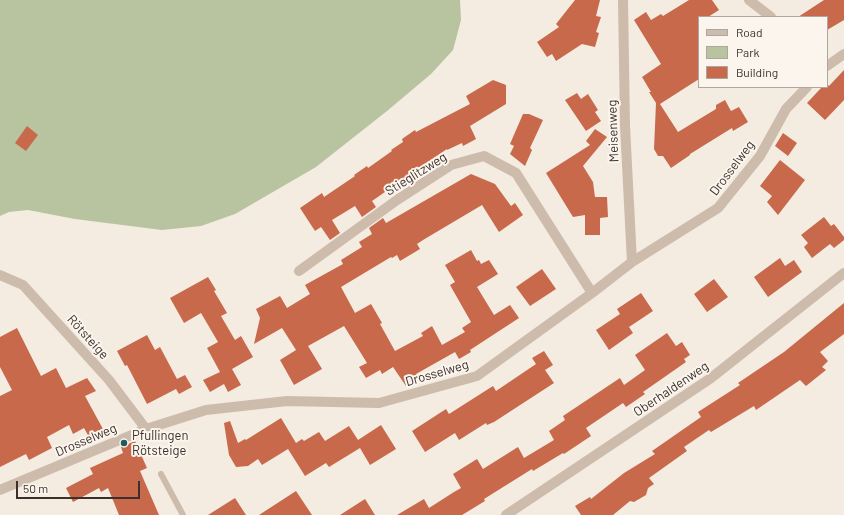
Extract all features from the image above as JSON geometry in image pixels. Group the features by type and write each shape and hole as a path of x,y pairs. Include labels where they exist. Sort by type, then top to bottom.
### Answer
{"street":[{"name":"Meisenweg","path":"623,0 625,126 632,262"},
{"path":"748,0 770,16"},
{"path":"828,63 844,54"},
{"name":"Drosselweg","path":"0,490 146,429 206,410 287,401 379,403 477,376 592,293 632,262 718,208 760,156 786,109 806,88"},
{"name":"Stieglitzweg","path":"299,271 397,200 451,165 484,156 516,173 592,293"},
{"name":"Oberhaldenweg","path":"506,515 712,378 844,273"},
{"name":"Rötsteige","path":"0,275 23,285 109,380 146,429"}],"lane":[{"path":"161,474 183,515"}],"green space":[{"path":"0,0 460,0 461,20 453,50 431,74 316,167 235,214 201,226 162,230 75,219 28,210 9,212 0,216"}],"building":[{"path":"575,0 600,0 596,16 601,17 596,32 599,33 595,47 582,44 556,61 552,54 547,57 537,42 559,27 556,24"},
{"path":"689,0 712,0 719,10 710,16 698,16 698,80 660,104 678,132 716,109 716,105 725,100 731,111 739,107 748,122 733,131 732,128 690,154 671,168 663,156 658,156 654,149 656,103 642,77 661,64 634,20 646,12 651,20 661,14 663,16"},
{"path":"824,0 844,0 844,20 828,29 828,16 800,16"},
{"path":"844,70 844,100 825,120 807,103 821,88 828,88 828,85 829,86"},
{"path":"493,80 506,85 506,104 470,126 476,139 463,146 462,143 447,149 420,167 421,168 409,176 410,178 397,187 395,185 372,201 376,207 362,217 355,206 332,220 340,233 330,240 321,227 315,231 300,208 322,193 324,197 367,166 368,168 392,151 391,150 403,142 402,139 415,130 416,132 470,104 466,96"},
{"path":"577,93 581,99 588,94 598,110 595,112 601,121 586,131 565,100"},
{"path":"523,114 529,114 543,120 530,148 532,150 525,166 510,154 514,146 510,144"},
{"path":"27,126 38,135 26,151 15,143"},
{"path":"595,129 607,137 583,166 593,182 595,197 607,197 608,217 600,218 600,235 585,235 585,215 573,217 546,173 590,145 586,141"},
{"path":"783,133 797,143 788,156 775,146"},
{"path":"780,160 805,180 778,215 767,202 772,196 760,186"},
{"path":"471,174 495,184 511,206 515,203 523,215 499,232 482,205 417,244 420,249 400,261 397,255 392,258 391,257 341,287 355,313 371,304 395,351 423,336 421,333 432,326 442,345 465,332 462,328 471,322 450,285 455,282 445,265 471,250 477,261 479,260 481,264 489,260 498,274 477,287 494,315 510,305 519,318 470,350 471,352 459,359 455,352 416,374 418,378 406,386 393,367 382,374 380,370 366,378 359,367 367,363 344,326 308,346 322,369 294,385 280,360 296,350 282,328 254,344 260,318 256,309 280,296 287,308 310,294 305,285 343,264 341,260 362,247 359,242 372,234 369,228 383,218 386,223"},
{"path":"824,217 831,226 834,224 844,237 844,240 834,248 830,244 812,258 804,247 808,243 801,235"},
{"path":"780,258 785,266 794,260 802,272 768,297 754,277"},
{"path":"542,269 556,289 530,306 516,287"},
{"path":"208,277 216,290 214,291 227,313 221,316 235,340 241,336 253,357 232,369 241,385 228,392 224,384 210,392 203,380 220,372 207,348 218,342 201,313 184,323 170,298"},
{"path":"714,279 728,297 707,312 694,294"},
{"path":"641,293 653,311 629,327 633,333 609,350 596,330 620,314 617,309"},
{"path":"844,303 844,334 820,352 828,361 822,367 826,370 806,386 800,380 756,410 754,406 711,432 709,430 684,447 687,451 649,478 654,484 648,488 646,495 634,502 630,501 613,515 581,515 575,506 590,497 591,499 624,473 655,454 652,451 701,417 698,412 740,385 738,383 784,352"},
{"path":"17,328 41,376 56,368 66,388 87,378 96,391 85,396 103,429 89,437 84,428 73,434 69,425 47,437 52,448 29,460 26,454 0,467 0,396 12,390 0,367 0,337"},
{"path":"667,333 676,346 682,342 690,355 684,359 686,362 643,392 645,394 626,407 623,403 586,428 591,436 564,454 563,453 533,471 532,469 484,499 485,501 462,515 397,515 424,499 429,508 461,488 453,474 477,459 483,469 518,447 524,458 554,440 549,431 565,420 563,416 620,378 624,385 645,370 635,355"},
{"path":"147,335 155,350 160,347 177,379 185,375 192,387 179,394 176,389 147,404 127,365 125,366 117,351"},
{"path":"544,351 553,365 545,370 554,383 494,422 487,425 486,423 459,440 455,433 425,452 412,431 446,409 449,414 493,386 496,391 536,364 532,358"},
{"path":"281,418 296,443 302,439 304,441 319,432 325,441 349,426 358,440 381,425 396,449 370,465 360,448 329,467 326,463 305,476 288,449 262,465 258,459 248,466 236,467 229,455 224,423 230,421 238,443 245,439 246,440"},
{"path":"135,441 147,468 140,471 159,515 119,515 108,488 101,492 99,488 73,502 66,488 93,474 90,468 123,453 121,447"},
{"path":"296,491 312,515 259,515"},
{"path":"235,498 246,515 208,515"},
{"path":"365,499 375,515 340,515"}],"place":[{"name":"Pfullingen Rötsteige","path":"124,443"}]}
